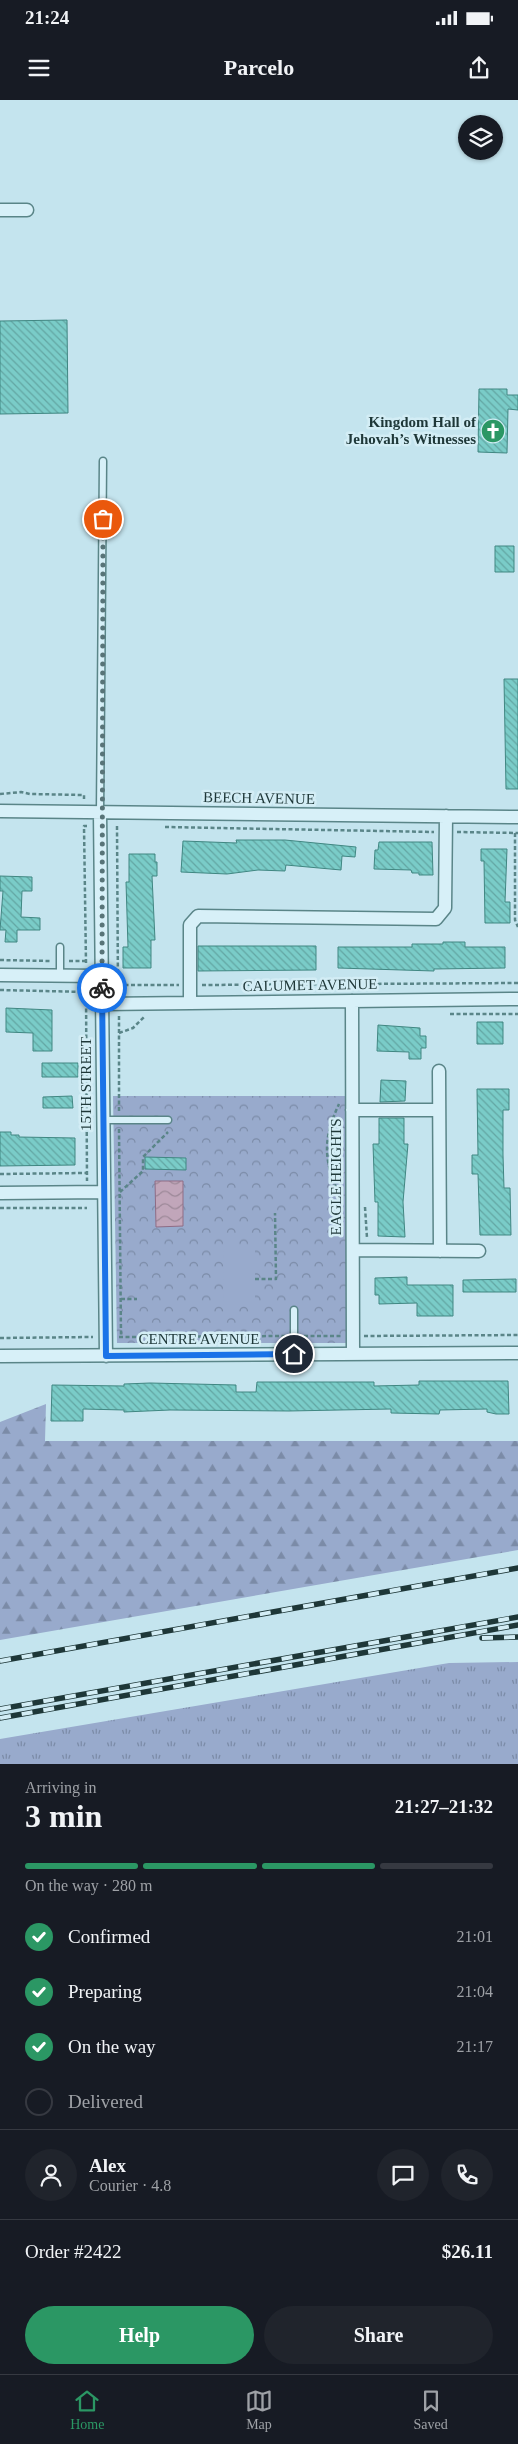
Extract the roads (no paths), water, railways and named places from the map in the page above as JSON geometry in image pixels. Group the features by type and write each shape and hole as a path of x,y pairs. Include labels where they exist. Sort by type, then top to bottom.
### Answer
{"street":[{"path":"0,210 27,210"},
{"name":"BEECH AVENUE","path":"0,811 518,817"},
{"name":"15TH STREET","path":"100,813 106,1356"},
{"path":"190,1003 190,925 198,916 436,919 445,908 446,816"},
{"path":"0,975 102,976"},
{"name":"CALUMET AVENUE","path":"102,1004 518,999"},
{"name":"EAGLE HEIGHTS","path":"352,1001 354,1354"},
{"path":"439,1071 440,1250"},
{"path":"352,1110 439,1110"},
{"path":"0,1193 103,1192"},
{"path":"353,1250 479,1251"},
{"name":"CENTRE AVENUE","path":"0,1356 518,1353"}],"lane":[{"path":"100,813 103,461"},
{"path":"60,947 60,976"},
{"path":"103,1120 168,1120"},
{"path":"294,1310 294,1354"}],"water":[{"path":"155,1181 183,1181 183,1226 156,1227"}],"railway":[{"path":"0,1661 518,1568"},
{"path":"0,1709 518,1617"},
{"path":"0,1718 518,1625"},
{"path":"482,1638 518,1637"}],"place":[{"name":"Kingdom Hall of Jehovah’s Witnesses","path":"493,431"}]}
